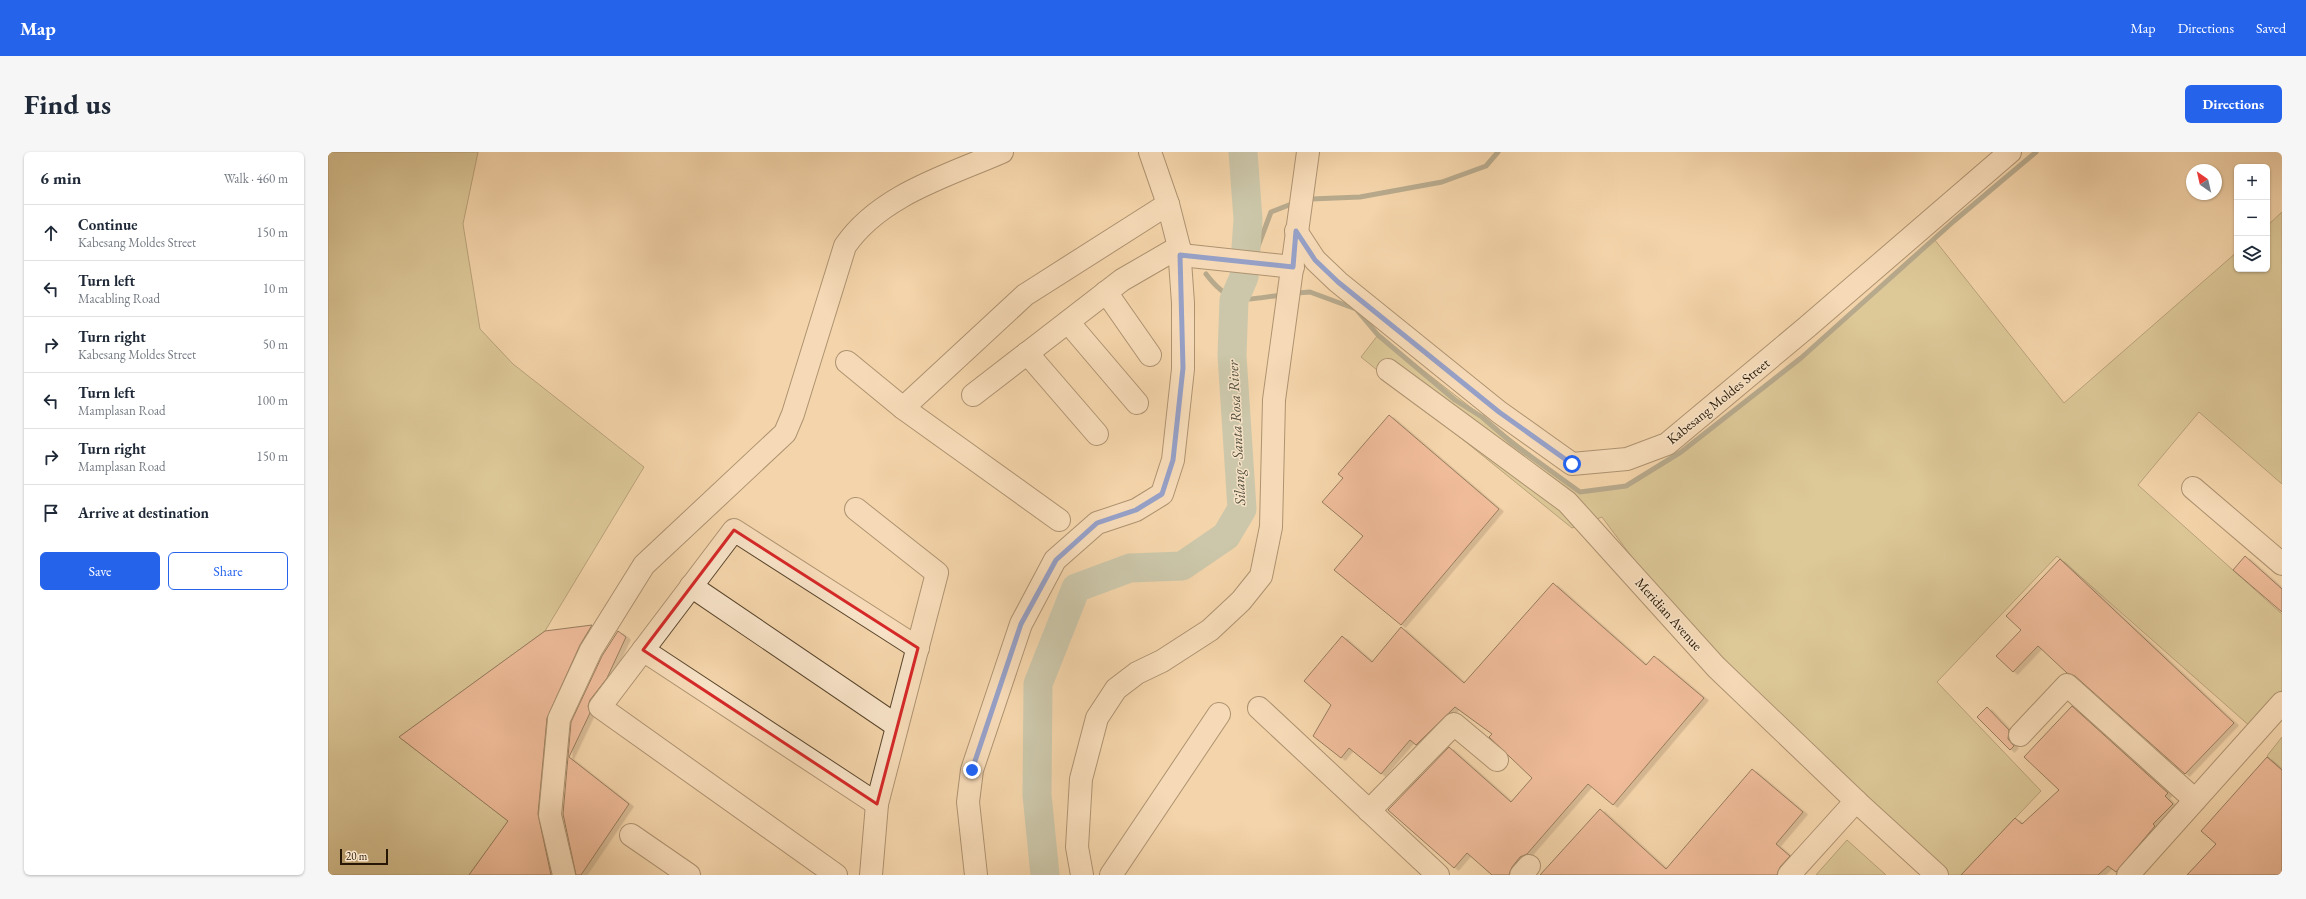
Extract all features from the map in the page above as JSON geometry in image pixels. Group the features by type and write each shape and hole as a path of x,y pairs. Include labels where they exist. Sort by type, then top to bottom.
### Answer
{"street":[{"path":"564,875 550,815 559,718 591,650 644,565 785,433 793,414 845,246 857,229 901,196 1002,152"},
{"path":"976,875 968,802 972,770 1021,624 1056,560 1097,523 1136,510 1162,494 1171,466 1183,368 1180,251 1168,204 1150,152"},
{"path":"1082,875 1077,847 1081,779 1097,718 1116,689 1137,673 1162,661 1210,630 1241,602 1260,576 1271,527 1274,400 1286,267 1296,231 1308,152"},
{"name":"Kabesang Moldes Street","path":"1296,231 1315,260 1338,282 1499,412 1572,464 1627,459 1667,444 1807,327 2010,152"},
{"path":"903,408 1025,296 1168,204"},
{"path":"973,395 1122,280 1180,251 1222,260 1286,267"},
{"path":"1106,292 1150,355"},
{"path":"1068,322 1137,403"},
{"path":"1027,353 1096,434"},
{"path":"847,362 903,408 1059,520"},
{"name":"Meridian Avenue","path":"1388,370 1567,502 1716,666 1856,801 1937,875"},
{"path":"2193,488 2282,564"},
{"path":"856,509 937,573 876,804 871,875"},
{"path":"836,875 600,707 734,530 918,648"},
{"path":"692,586 897,726"},
{"path":"643,650 876,804"},
{"path":"2020,735 2067,685 2195,800"},
{"path":"2128,875 2282,703"},
{"path":"1259,708 1438,875"},
{"path":"1111,875 1219,714"},
{"path":"1370,811 1454,724 1498,760"},
{"path":"1789,875 1856,801"},
{"path":"631,835 688,875"}],"highlighted area":[{"path":"734,530 918,648 877,804 643,650"}],"shaded area":[{"path":"328,152 478,152 463,224 480,329 513,364 644,467 545,631 399,737 508,821 469,875 328,875"},
{"path":"2282,212 2282,484 2199,412 2138,485 2282,614 2282,690 2252,728 2057,556 1937,682 2041,791 1961,875 1943,875 1714,667 1602,517 1572,528 1361,357 1378,335 1579,492 1626,486 1681,452 1801,358 1934,239 2064,403 2234,255 2234,272 2270,272 2270,223"},
{"path":"2282,737 2282,770 2267,756"},
{"path":"1847,840 1886,875 1816,875"}],"building":[{"path":"1389,415 1499,509 1401,625 1334,570 1363,536 1322,502 1343,478 1338,474"},
{"path":"2245,556 2282,589 2282,612 2233,570"},
{"path":"2060,559 2234,723 2185,774 2075,676 2067,673 2038,646 2013,672 1996,656 2021,630 2006,616"},
{"path":"1553,583 1646,665 1654,656 1704,698 1613,805 1588,784 1527,854 1520,857 1512,867 1509,875 1492,875 1467,853 1454,868 1388,810 1449,747 1511,802 1532,778 1489,737 1492,734 1455,707 1416,745 1410,740 1381,774 1349,748 1341,758 1313,736 1331,705 1304,681 1342,636 1372,662 1401,627 1464,683"},
{"path":"592,625 580,645 547,718 538,814 551,875 469,875 508,821 399,737 545,631"},
{"path":"618,631 626,637 607,678 590,700 588,706 590,713 569,757 629,804 581,875 576,875 563,814 571,722 602,656"},
{"path":"2072,706 2168,793 2165,796 2173,804 2153,824 2155,826 2116,872 2108,866 2098,875 1961,875 2015,818 2022,824 2059,790 2024,757"},
{"path":"1987,707 2009,730 2008,739 2014,746 2010,750 1977,717"},
{"path":"2267,757 2282,770 2282,875 2187,875 2216,844 2201,831"},
{"path":"1752,769 1803,812 1776,844 1790,856 1780,867 1777,875 1540,875 1600,809 1666,869"}],"waterway":[{"name":"Silang - Santa Rosa River","path":"1045,875 1037,795 1038,684 1076,588 1130,568 1182,566 1226,536 1242,509 1232,355 1234,300 1244,277 1248,219 1243,152"},
{"path":"1311,199 1360,197 1442,182 1486,166 1498,152"},
{"path":"1297,293 1310,292 1356,309 1378,335 1455,400 1482,417 1512,443 1580,492 1626,486 1681,452 1801,358 1954,221 2036,152"},
{"path":"1254,257 1271,212 1294,203"},
{"name":"Silang - Santa Rosa River","path":"1234,300 1249,268"},
{"path":"1206,274 1215,285 1232,297 1248,299 1283,295"}],"route":[{"path":"972,770 995,697 1021,624 1056,560 1097,523 1136,510 1162,494 1173,460 1183,368 1183,303 1180,255 1293,267 1296,231 1315,260 1338,282 1499,412 1572,464"}]}
